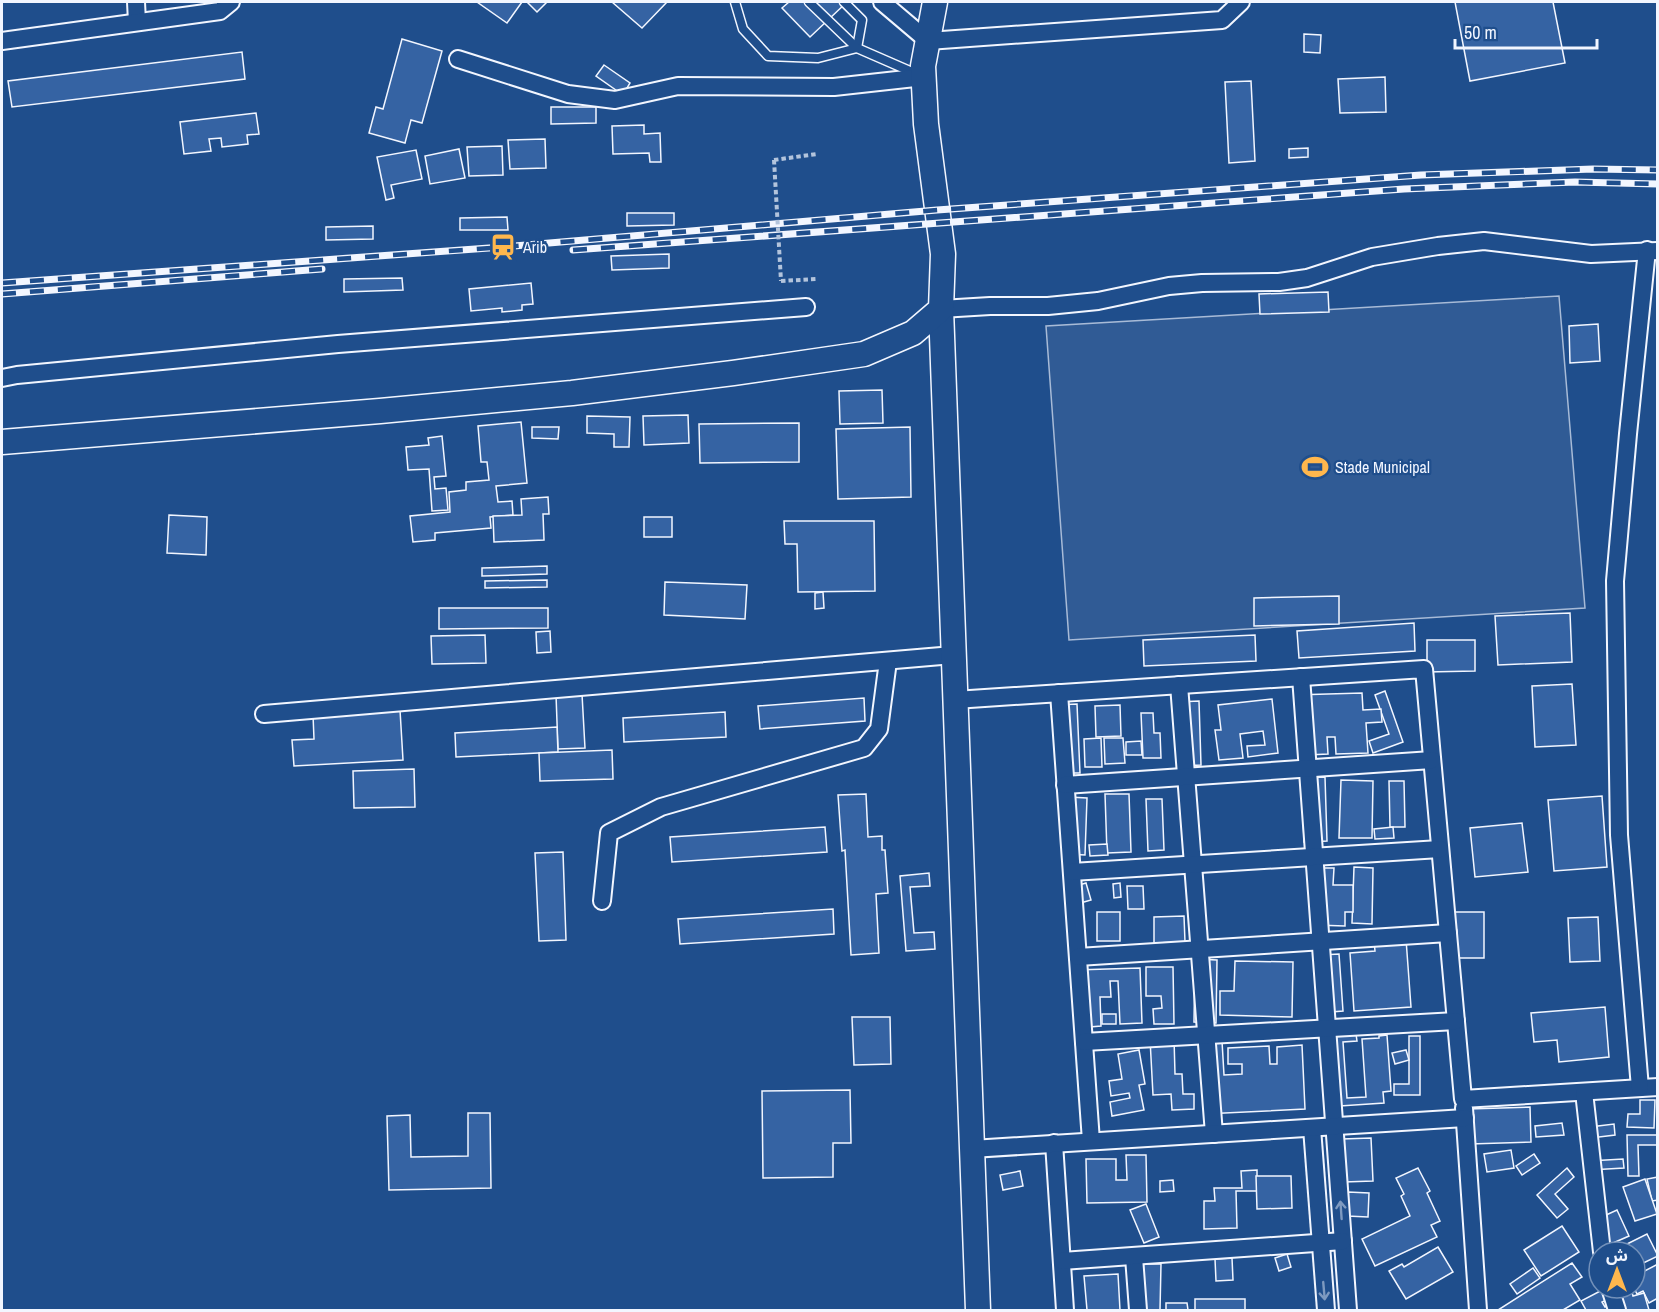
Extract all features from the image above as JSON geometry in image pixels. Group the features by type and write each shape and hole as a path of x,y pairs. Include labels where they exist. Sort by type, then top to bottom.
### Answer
{"main road":[{"path":"935,2 923,66 926,124 943,254 941,309 978,1311"},
{"path":"2,442 572,393 733,373 864,354 913,333 941,309"}],"street":[{"path":"136,2 137,22"},
{"path":"2,41 220,11 231,2"},
{"path":"882,2 928,41 1222,20 1242,2"},
{"path":"458,59 568,94 615,100 678,86 834,87 924,77"},
{"path":"941,309 1048,306 1098,301 1169,286 1279,282 1307,278 1372,257 1484,241 1591,254 1652,250 1628,434 1616,582 1619,835 1640,1088"},
{"path":"2,378 338,344 806,307"},
{"path":"264,714 953,655"},
{"path":"602,901 609,833 661,807 864,748 879,729 888,661"},
{"path":"955,700 1424,669 1465,1118 1478,1311"},
{"path":"1301,677 1348,1311"},
{"path":"1179,685 1214,1134"},
{"path":"1059,693 1091,1141"},
{"path":"1065,785 1432,760"},
{"path":"1072,872 1440,849"},
{"path":"1078,957 1448,933"},
{"path":"1084,1042 1456,1021"},
{"path":"1463,1099 1658,1087"},
{"path":"1584,1092 1601,1240"},
{"path":"972,1149 1465,1118"},
{"path":"1312,1128 1326,1311"},
{"path":"1054,1143 1065,1311"},
{"path":"1062,1261 1343,1241"},
{"path":"1134,1257 1138,1311"}],"lane":[{"path":"735,2 743,29 768,56 818,58 857,48"},
{"path":"809,2 857,48 924,77"},
{"path":"844,2 862,20 857,48"}],"path":[{"path":"817,154 774,160 781,281 817,279"}],"shaded area":[{"name":"Stade Municipal","path":"1559,296 1585,608 1069,640 1046,326"}],"building":[{"path":"477,2 522,2 507,23"},
{"path":"527,2 547,2 537,12"},
{"path":"612,2 667,2 642,28"},
{"path":"789,2 847,2 810,37 782,8"},
{"path":"1455,2 1553,2 1565,63 1470,81"},
{"path":"1304,34 1321,35 1320,53 1304,52"},
{"path":"402,39 442,51 422,123 411,120 405,143 369,133 376,107 383,109"},
{"path":"242,52 245,79 12,107 8,81"},
{"path":"604,65 630,83 623,95 596,76"},
{"path":"1385,77 1386,112 1340,113 1338,79"},
{"path":"1251,81 1255,161 1229,163 1225,82"},
{"path":"551,107 596,107 596,123 551,124"},
{"path":"256,113 259,134 247,135 248,144 222,147 221,138 209,139 211,151 184,154 180,122"},
{"path":"644,125 644,134 660,133 661,162 650,162 649,153 613,154 612,126"},
{"path":"545,139 546,168 510,169 508,140"},
{"path":"502,146 503,175 469,176 467,147"},
{"path":"1308,148 1308,157 1289,158 1289,149"},
{"path":"459,149 465,178 430,184 425,156"},
{"path":"416,150 422,179 391,185 394,198 386,200 377,157"},
{"path":"627,213 674,213 674,225 627,226"},
{"path":"507,217 508,230 460,230 460,218"},
{"path":"373,226 373,239 326,240 326,227"},
{"path":"669,254 669,268 612,270 611,256"},
{"path":"402,278 403,290 344,292 344,279"},
{"name":"Arib","path":"531,283 533,304 522,305 522,310 502,312 502,308 471,311 469,289"},
{"path":"1328,292 1329,312 1260,314 1259,294"},
{"path":"1598,324 1600,361 1570,363 1569,326"},
{"path":"882,390 883,423 840,424 839,391"},
{"path":"688,415 689,443 644,445 643,416"},
{"path":"587,416 630,417 629,447 614,447 614,434 587,433"},
{"path":"521,422 527,483 496,486 498,502 512,501 513,515 490,517 491,528 435,533 435,540 413,542 410,516 450,512 449,492 466,490 466,482 489,480 487,462 481,462 478,426"},
{"path":"799,423 799,462 700,463 699,424"},
{"path":"532,427 559,427 558,439 532,438"},
{"path":"910,427 911,497 838,499 836,429"},
{"path":"442,436 446,476 434,477 435,489 446,488 448,510 432,511 429,469 408,470 406,447 429,445 428,438"},
{"path":"548,497 549,514 543,514 544,540 494,542 493,516 522,515 521,499"},
{"path":"169,515 207,517 206,555 167,553"},
{"path":"644,517 672,517 672,537 644,537"},
{"path":"784,521 874,521 875,591 798,592 797,544 785,544"},
{"path":"547,566 547,574 482,576 482,568"},
{"path":"547,580 547,587 485,588 485,581"},
{"path":"665,582 747,585 745,619 664,615"},
{"path":"823,592 824,608 815,609 815,593"},
{"path":"1339,596 1339,624 1254,626 1254,598"},
{"path":"439,608 548,608 548,628 439,629"},
{"path":"1570,613 1572,662 1498,665 1495,616"},
{"path":"1414,623 1415,651 1299,658 1297,631"},
{"path":"550,631 551,652 537,653 536,632"},
{"path":"485,635 486,663 432,664 431,636"},
{"path":"1255,635 1256,661 1144,666 1143,640"},
{"path":"1427,640 1475,640 1475,671 1427,672"},
{"path":"1572,684 1576,745 1535,747 1532,686"},
{"path":"1385,691 1403,742 1373,753 1369,741 1389,734 1375,695"},
{"path":"1362,693 1363,710 1381,709 1382,722 1366,723 1368,753 1336,754 1335,737 1327,737 1328,754 1307,755 1294,695"},
{"path":"582,694 585,748 558,749 556,695"},
{"path":"864,698 865,721 760,729 758,706"},
{"path":"1272,699 1278,753 1248,757 1247,746 1265,745 1263,731 1240,734 1243,758 1219,760 1215,730 1221,730 1218,705"},
{"path":"1199,701 1201,765 1181,766 1178,702"},
{"path":"1077,704 1080,773 1064,773 1055,705"},
{"path":"1120,705 1121,736 1096,737 1095,706"},
{"path":"400,710 403,760 294,766 292,740 314,739 313,715"},
{"path":"725,712 726,737 624,742 623,718"},
{"path":"1141,713 1153,713 1154,733 1160,733 1161,758 1143,758"},
{"path":"557,727 558,752 456,757 455,733"},
{"path":"1101,738 1102,767 1085,767 1084,739"},
{"path":"1104,738 1123,738 1125,763 1105,764"},
{"path":"1141,741 1142,755 1126,755 1126,742"},
{"path":"612,750 613,779 540,781 539,753"},
{"path":"414,769 415,807 354,808 353,771"},
{"path":"1325,777 1327,841 1304,842 1302,778"},
{"path":"1341,780 1373,781 1372,838 1339,838"},
{"path":"1389,781 1404,781 1405,827 1390,827"},
{"path":"866,794 868,837 882,836 888,893 876,894 879,953 851,955 845,850 842,851 838,795"},
{"path":"1105,794 1129,794 1131,852 1107,853"},
{"path":"1602,796 1607,867 1554,871 1548,800"},
{"path":"1069,797 1087,798 1085,855 1067,854"},
{"path":"1146,799 1162,799 1164,850 1148,851"},
{"path":"1522,823 1528,872 1475,877 1470,828"},
{"path":"825,827 827,852 672,862 670,837"},
{"path":"1393,827 1394,838 1375,839 1374,829"},
{"path":"1107,844 1108,855 1090,856 1089,845"},
{"path":"563,852 566,940 539,941 535,853"},
{"path":"1354,867 1373,868 1372,924 1352,923"},
{"path":"1316,868 1334,868 1333,885 1353,885 1353,912 1345,912 1345,926 1315,925"},
{"path":"929,873 930,886 910,887 914,933 934,932 935,949 906,951 900,876"},
{"path":"1086,883 1091,900 1077,904 1072,887"},
{"path":"1120,883 1121,897 1114,898 1113,884"},
{"path":"1127,886 1143,886 1144,909 1128,909"},
{"path":"833,909 834,934 680,944 678,919"},
{"path":"1097,912 1120,912 1120,941 1097,941"},
{"path":"1452,912 1484,912 1484,958 1453,958"},
{"path":"1184,916 1185,942 1154,943 1154,917"},
{"path":"1598,917 1600,961 1570,962 1568,918"},
{"path":"1406,939 1411,1007 1354,1011 1350,953 1375,951 1374,941"},
{"path":"1339,954 1343,1011 1319,1013 1321,955"},
{"path":"1195,959 1217,960 1216,1023 1194,1022"},
{"path":"1235,961 1293,962 1292,1017 1220,1015 1220,991 1234,991"},
{"path":"1146,967 1173,967 1174,1024 1154,1024 1153,1009 1162,1008 1161,996 1146,996"},
{"path":"1140,968 1142,1023 1120,1024 1118,981 1110,981 1111,997 1100,997 1101,1026 1078,1028 1075,970"},
{"path":"1605,1007 1609,1057 1559,1062 1557,1040 1534,1042 1531,1013"},
{"path":"1102,1014 1116,1014 1116,1024 1102,1024"},
{"path":"852,1017 890,1017 891,1064 854,1065"},
{"path":"1356,1034 1357,1041 1343,1042 1347,1098 1366,1097 1362,1039 1379,1038 1379,1036 1387,1035 1391,1091 1383,1092 1384,1103 1325,1107 1320,1036"},
{"path":"1409,1036 1420,1036 1420,1095 1394,1095 1394,1084 1409,1084"},
{"path":"1174,1038 1175,1074 1182,1074 1183,1094 1194,1094 1194,1109 1172,1110 1171,1094 1153,1095 1150,1039"},
{"path":"1222,1041 1224,1075 1242,1074 1242,1064 1228,1064 1228,1048 1269,1046 1270,1064 1277,1064 1277,1047 1302,1045 1305,1109 1204,1114 1201,1042"},
{"path":"1139,1050 1145,1084 1139,1085 1144,1110 1112,1116 1110,1102 1130,1098 1129,1093 1111,1096 1109,1081 1122,1079 1118,1054"},
{"path":"1406,1050 1409,1060 1395,1064 1392,1053"},
{"path":"850,1090 851,1143 833,1143 833,1177 763,1178 762,1091"},
{"path":"1640,1100 1655,1100 1654,1128 1627,1127 1628,1114 1640,1114"},
{"path":"1530,1107 1531,1142 1470,1144 1468,1109"},
{"path":"468,1113 490,1113 491,1188 389,1190 387,1116 410,1115 411,1157 468,1156"},
{"path":"1562,1123 1564,1135 1536,1137 1535,1126"},
{"path":"1614,1124 1615,1135 1591,1138 1590,1127"},
{"path":"1627,1135 1658,1135 1658,1145 1638,1145 1639,1176 1628,1176"},
{"path":"1371,1138 1373,1181 1344,1182 1342,1139"},
{"path":"1511,1150 1514,1168 1487,1172 1484,1154"},
{"path":"1534,1154 1540,1163 1522,1175 1516,1166"},
{"path":"1126,1155 1146,1155 1147,1202 1087,1203 1086,1159 1116,1159 1116,1180 1127,1180"},
{"path":"1623,1159 1624,1168 1590,1170 1589,1161"},
{"path":"1418,1168 1430,1191 1427,1193 1440,1221 1431,1225 1437,1237 1375,1266 1362,1239 1410,1216 1401,1196 1404,1194 1396,1178"},
{"path":"1567,1168 1574,1177 1555,1194 1568,1209 1557,1218 1537,1195"},
{"path":"1257,1170 1257,1191 1236,1191 1237,1228 1204,1229 1204,1201 1215,1201 1214,1188 1242,1188 1241,1171"},
{"path":"1020,1171 1023,1186 1003,1190 1000,1175"},
{"path":"1256,1176 1291,1176 1292,1208 1257,1209"},
{"path":"1658,1177 1658,1200 1652,1201 1647,1179"},
{"path":"1645,1179 1657,1214 1635,1221 1623,1187"},
{"path":"1173,1180 1174,1191 1160,1192 1160,1181"},
{"path":"1348,1192 1369,1193 1368,1217 1347,1216"},
{"path":"1146,1204 1159,1237 1144,1243 1130,1210"},
{"path":"1617,1210 1629,1236 1620,1240 1601,1240 1593,1221"},
{"path":"1562,1226 1579,1252 1541,1276 1524,1250"},
{"path":"1647,1234 1658,1256 1647,1261 1647,1240 1635,1240"},
{"path":"1438,1247 1453,1272 1406,1299 1389,1271 1402,1264 1404,1267"},
{"path":"1287,1254 1291,1267 1279,1271 1275,1258"},
{"path":"1232,1258 1233,1280 1216,1281 1215,1259"},
{"path":"1572,1263 1582,1277 1570,1284 1580,1300 1563,1310 1498,1310"},
{"path":"1136,1264 1161,1264 1160,1310 1135,1310"},
{"path":"1658,1264 1658,1298 1649,1303 1647,1299 1647,1270"},
{"path":"1533,1268 1540,1278 1517,1294 1510,1284"},
{"path":"1118,1274 1120,1310 1087,1310 1084,1276"},
{"path":"1587,1298 1587,1300 1606,1300 1602,1302 1605,1307 1619,1300 1625,1310 1586,1310 1581,1301"},
{"path":"1195,1299 1245,1299 1245,1310 1195,1310"},
{"path":"1620,1300 1646,1300 1649,1310 1623,1310"},
{"path":"1166,1303 1187,1303 1188,1310 1166,1310"}],"railway":[{"path":"2,283 503,247 937,210 1421,175 1593,169 1658,170"},
{"path":"573,250 1404,189 1575,182 1658,184"},
{"path":"2,294 322,269"}],"place":[{"name":"Arib","path":"503,247"},
{"name":"Stade Municipal","path":"1315,467"}]}
